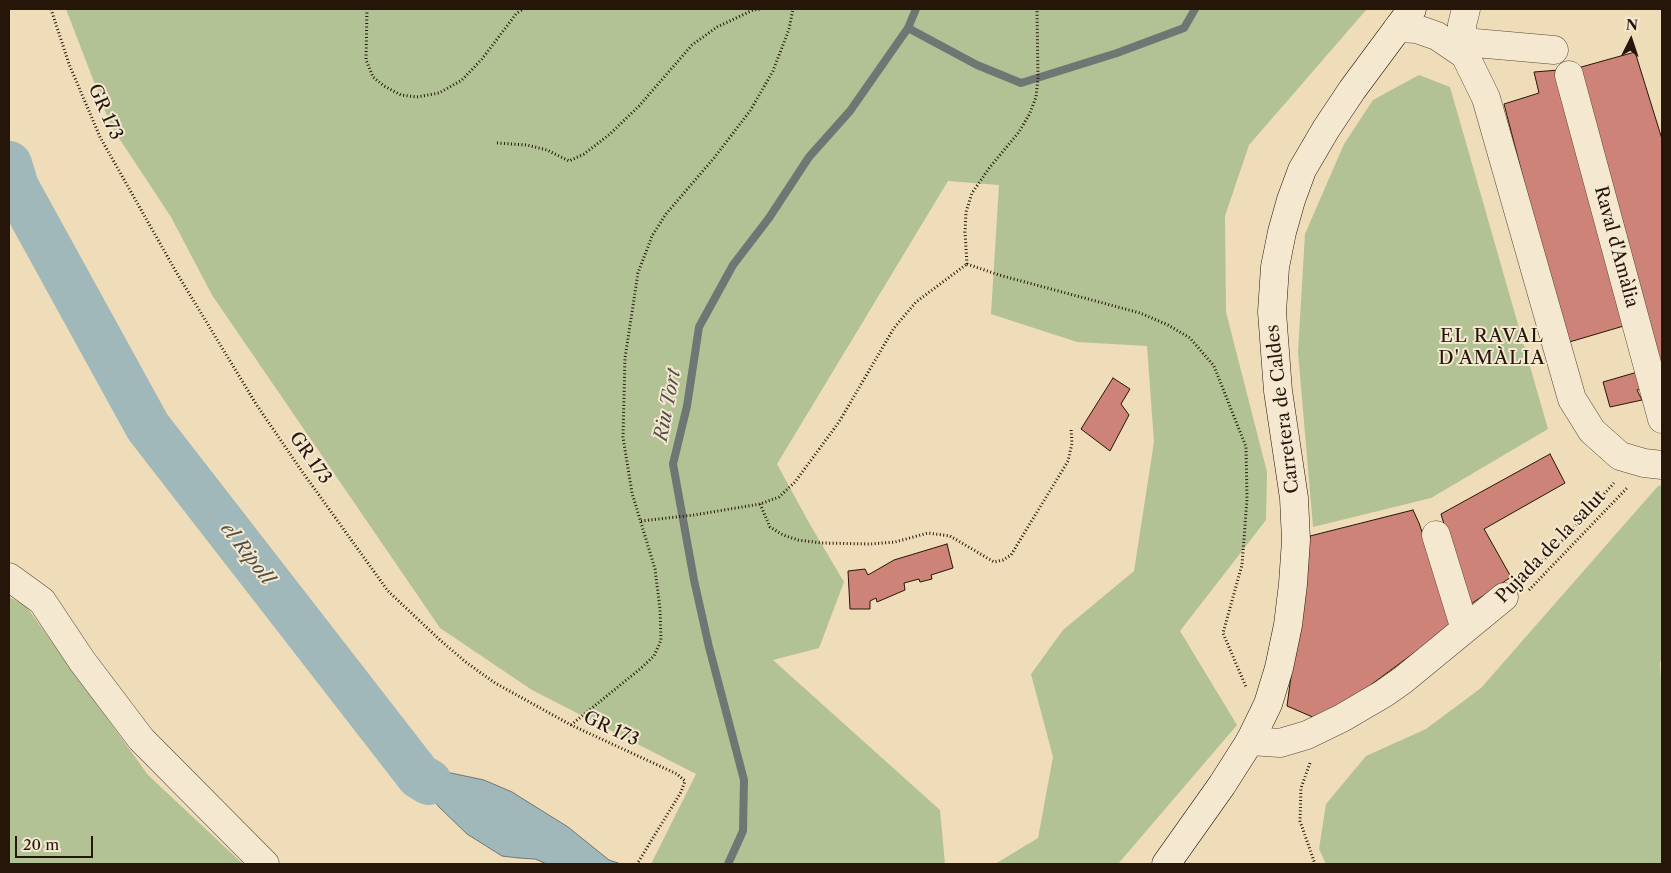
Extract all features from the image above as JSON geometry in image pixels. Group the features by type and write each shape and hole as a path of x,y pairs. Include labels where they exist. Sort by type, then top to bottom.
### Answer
{"street":[{"path":"1466,9 1462,25 1464,48 1554,50"},
{"name":"Carretera de Caldes","path":"1174,854 1250,741 1268,704 1279,668 1288,625 1294,584 1296,540 1294,498 1278,391 1272,312 1274,282 1282,232 1302,170 1313,149 1352,90 1405,19 1417,28 1464,48 1486,98 1572,399 1592,432 1620,456 1644,463 1662,465"},
{"name":"Raval d'Amàlia","path":"1569,75 1662,420"},
{"path":"1436,535 1465,629"},
{"path":"9,576 42,601 82,661 141,739 265,864"},
{"name":"Pujada de la salut","path":"1250,741 1280,743 1307,734 1342,718 1387,691 1504,598"}],"path":[{"name":"GR 173","path":"51,9 69,64 100,137 175,270 256,404 388,591 466,663 495,683 571,726 677,774 685,781 681,792 637,864"},
{"path":"367,9 366,60 373,77 401,95 417,97 439,92 462,80 482,59 516,14 523,9"},
{"path":"497,143 527,145 548,150 569,161 584,154 610,134 639,106 692,45 717,27 753,10 761,9"},
{"path":"571,726 640,670 654,656 661,640 660,609 654,569 632,493 623,437 625,358 638,273 652,236 666,214 714,158 755,103 773,71 793,9"},
{"path":"967,264 966,212 972,193 990,167 1019,132 1030,113 1036,97 1038,79 1037,9"},
{"path":"640,521 694,515 760,504 779,497 800,477 838,422 894,328 916,302 967,264"},
{"path":"967,264 999,275 1140,313 1168,325 1190,338 1214,366 1246,447 1247,499 1242,565 1224,633 1245,686 1268,704"},
{"path":"760,504 770,527 783,535 798,540 822,543 871,544 894,542 928,533 950,536 994,562 1003,560 1011,555 1068,461 1072,443 1072,428"},
{"name":"Pujada de la salut","path":"1504,598 1553,551 1634,460"},
{"path":"1308,757 1310,764 1301,788 1300,822 1315,864"}],"green space":[{"path":"66,9 1367,9 1249,145 1225,216 1226,312 1267,472 1266,520 1180,631 1237,725 1118,864 995,864 1038,838 1053,757 1031,674 1063,630 1134,571 1154,442 1147,346 1077,342 991,314 999,185 948,181 777,464 844,582 819,648 773,660 940,810 945,864 651,864 696,774 532,690 440,628 212,295 171,217 111,126"},
{"path":"1419,75 1450,87 1548,429 1431,498 1313,527 1298,352 1305,234 1344,144 1373,100"},
{"path":"1662,485 1662,656 1660,663 1662,700 1662,864 1326,864 1319,849 1326,804 1366,756 1426,729 1481,688 1658,486"},
{"path":"9,597 26,606 148,775 243,864 9,864"}],"water":[{"path":"387,735 432,769 484,780 512,792 568,827 609,860 621,864 547,864 535,859 502,856 467,834 439,807 423,788 390,764"}],"building":[{"path":"1635,52 1662,139 1662,392 1574,69"},
{"path":"1559,70 1627,325 1566,343 1504,104 1539,93 1534,72"},
{"path":"1641,371 1647,388 1637,390 1642,400 1610,407 1603,382"},
{"path":"1113,378 1130,389 1121,404 1129,415 1110,451 1081,429"},
{"path":"1550,454 1565,483 1484,529 1511,577 1468,606 1441,514"},
{"path":"1413,510 1453,624 1322,721 1287,706 1310,536"},
{"path":"947,544 953,568 931,575 932,579 920,582 919,579 904,583 905,590 877,602 876,598 870,601 870,609 850,609 848,571 865,569 868,575 894,560"}],"waterway":[{"name":"Riu Tort","path":"728,864 743,831 744,780 709,647 694,580 673,464 687,406 699,327 733,265 769,218 809,157 850,111 908,28 916,9"},
{"path":"908,28 977,65 1021,83 1117,53 1184,28 1195,9"},
{"name":"el Ripoll","path":"9,164 16,187 148,427 419,776 429,782"}],"district":[{"name":"EL RAVAL D'AMÀLIA","path":"1492,348"}]}
